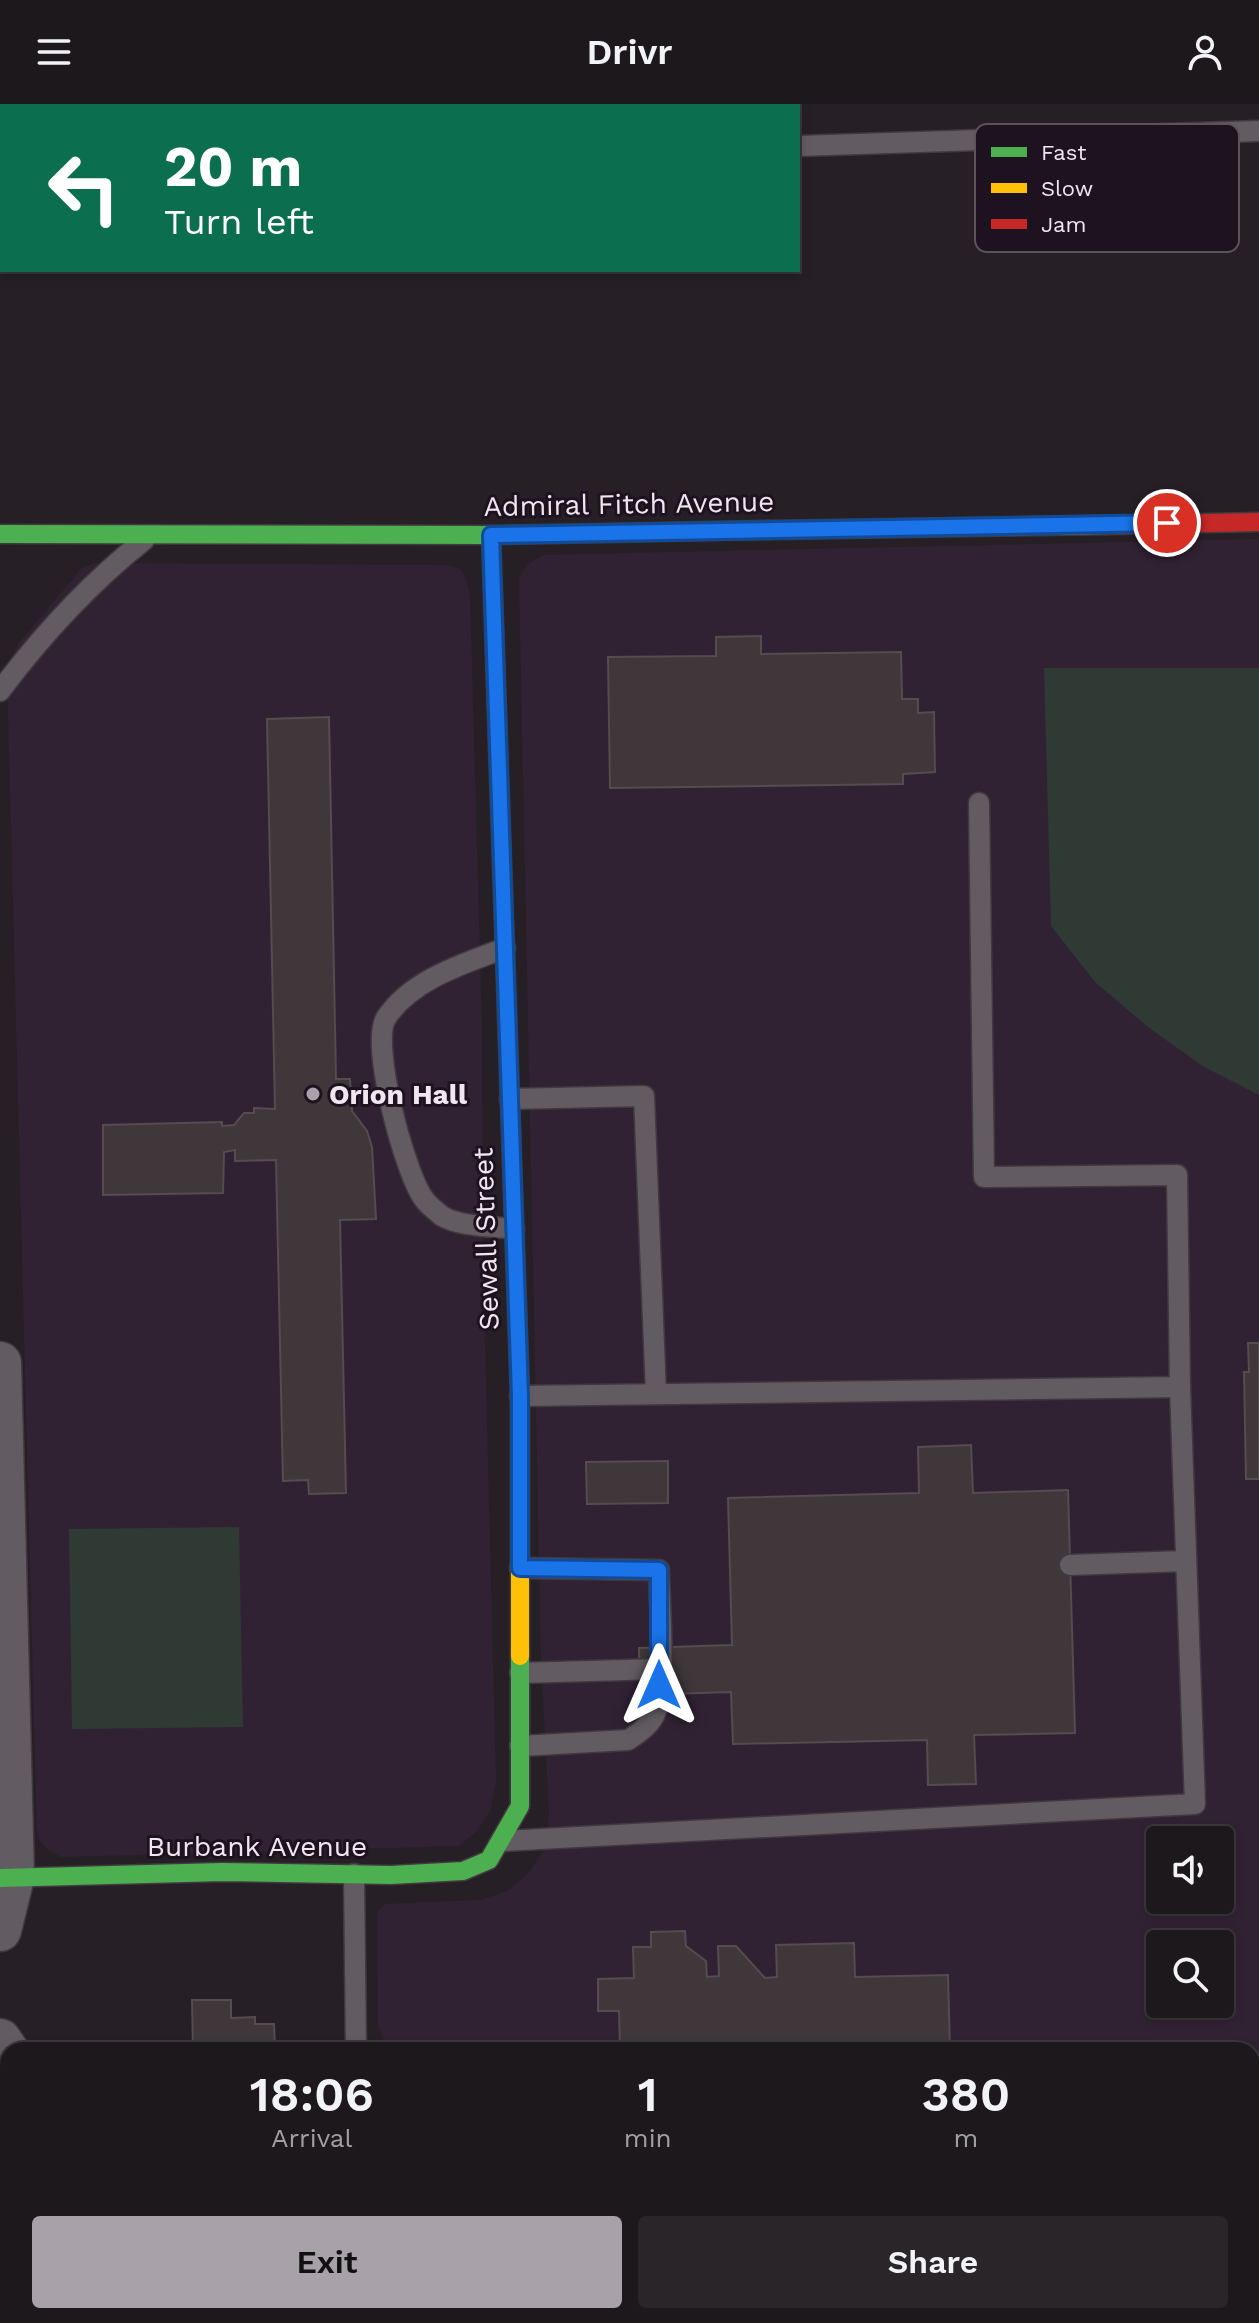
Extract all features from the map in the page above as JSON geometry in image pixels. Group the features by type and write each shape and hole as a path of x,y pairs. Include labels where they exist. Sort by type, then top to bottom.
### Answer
{"street":[{"name":"Admiral Fitch Avenue","path":"0,534 491,535 1259,522"},
{"name":"Sewall Street","path":"491,535 520,1396 520,1806 503,1841"},
{"path":"0,1363 6,1878 0,1930"},
{"name":"Burbank Avenue","path":"6,1878 222,1872 354,1874 463,1871 489,1860 503,1841"}],"lane":[{"path":"1239,132 1259,131"},
{"path":"800,146 975,140"},
{"path":"0,691 51,628 89,588 150,535"},
{"path":"503,1841 1195,1804 1180,1387 1177,1175 984,1177 979,803"},
{"path":"505,948 415,989 396,1005 384,1022 379,1039 384,1073 411,1175 425,1200 444,1217 514,1229"},
{"path":"510,1099 644,1096 656,1394"},
{"path":"520,1396 1180,1387"},
{"path":"1070,1565 1186,1561"},
{"path":"520,1568 659,1570 660,1669 659,1701 654,1715 628,1740 520,1746"},
{"path":"520,1673 660,1669"},
{"path":"354,1874 356,2042"}],"shaded area":[{"path":"1259,539 1259,2042 384,2042 378,2025 377,1912 386,1904 480,1900 508,1891 527,1875 546,1847 549,1813 541,1657 519,578 528,564 543,555"},
{"path":"94,563 448,565 460,569 466,578 470,596 482,1028 483,1264 496,1782 490,1811 477,1831 459,1846 61,1857 48,1850 37,1837 7,670 18,644 81,569"},
{"path":"1044,668 1259,668 1259,1095 1204,1067 1148,1027 1095,982 1051,926"},
{"path":"239,1527 243,1727 72,1729 69,1529"}],"building":[{"path":"761,636 761,654 901,652 902,699 918,699 918,713 934,712 935,772 903,774 903,784 610,788 608,657 716,656 716,637"},
{"name":"Orion Hall","path":"329,717 336,1079 350,1079 352,1111 367,1131 372,1147 376,1219 340,1220 346,1493 309,1494 308,1480 283,1481 276,1160 235,1161 235,1150 224,1152 223,1193 103,1195 103,1125 222,1122 222,1126 234,1125 244,1113 254,1113 254,1108 275,1109 267,719"},
{"path":"1248,1343 1259,1343 1259,1479 1246,1479 1244,1372 1249,1372"},
{"path":"971,1445 973,1493 1068,1490 1075,1733 974,1735 976,1784 928,1785 927,1740 733,1744 731,1692 640,1695 639,1648 732,1645 728,1498 919,1493 918,1447"},
{"path":"668,1461 668,1503 587,1504 586,1462"},
{"path":"685,1931 686,1946 706,1961 707,1977 719,1976 718,1946 736,1946 765,1978 777,1977 776,1945 854,1943 855,1977 948,1975 950,2042 620,2042 619,2011 598,2011 598,1979 634,1978 633,1947 651,1947 651,1932"},
{"path":"192,2000 231,2000 231,2018 255,2017 255,2024 274,2024 275,2042 193,2042"}],"traffic: fast":[{"path":"0,534 491,535 768,530"},
{"path":"491,535 511,1132"},
{"path":"0,1878 222,1872 391,1875 463,1871 489,1860 520,1806 520,1656"}],"traffic: slow":[{"path":"768,530 1106,525"},
{"path":"511,1132 520,1396 520,1656"}],"traffic: jam":[{"path":"1106,525 1259,522"}],"place":[{"name":"Orion Hall","path":"313,1094"}],"route":[{"path":"659,1685 659,1570 520,1568 520,1396 491,535 1167,523"}]}
